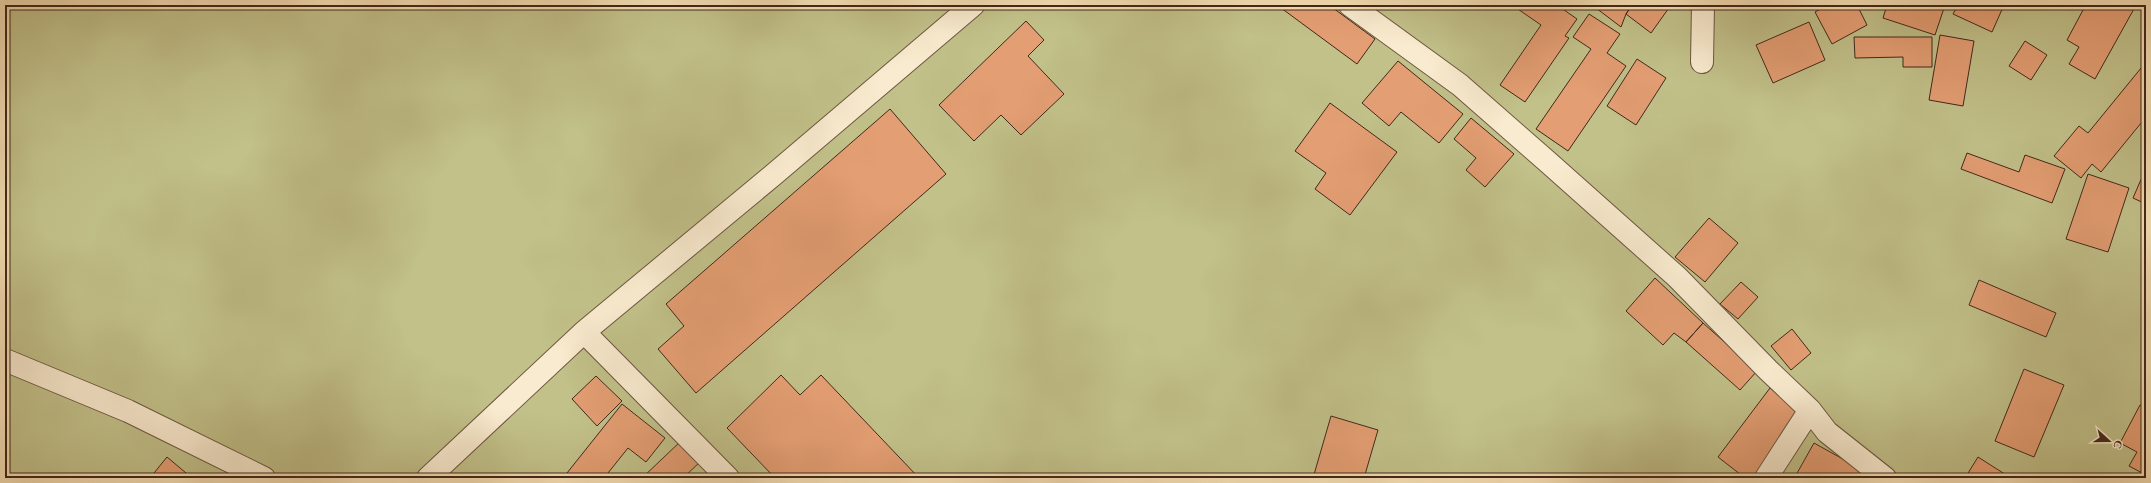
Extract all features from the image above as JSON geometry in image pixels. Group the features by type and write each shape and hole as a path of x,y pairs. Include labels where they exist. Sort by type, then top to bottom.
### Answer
{"street":[{"path":"428,478 584,332 772,176 973,5"},
{"path":"1350,5 1460,85 1543,158 1677,277 1768,370 1810,410 1827,432 1885,478"},
{"path":"1702,62 1703,5"},
{"path":"584,332 728,478"},
{"path":"5,360 128,411 264,478"},
{"path":"1766,478 1810,410"}],"shaded area":[{"path":"5,5 2146,5 2146,478 5,478"}],"building":[{"path":"1277,5 1329,5 1375,39 1357,64"},
{"path":"1512,5 1557,5 1577,19 1565,36 1569,38 1525,102 1500,85 1541,25"},
{"path":"1592,5 1632,5 1626,14 1621,27"},
{"path":"1632,5 1671,5 1651,33 1626,14"},
{"path":"1828,5 1857,5 1867,25 1832,44 1815,12"},
{"path":"1887,5 1945,5 1935,35 1883,18"},
{"path":"1958,5 2004,5 1992,32 1953,14"},
{"path":"2075,5 2131,5 2135,7 2095,79 2069,64 2079,47 2067,40 2083,10"},
{"path":"1589,14 1620,34 1607,53 1626,66 1568,151 1536,129 1591,49 1573,37"},
{"path":"1026,21 1044,40 1028,56 1064,94 1021,135 1001,115 974,141 939,105"},
{"path":"1809,22 1825,60 1773,83 1756,45"},
{"path":"1940,35 1974,41 1963,106 1929,100"},
{"path":"1854,37 1932,37 1932,67 1903,67 1903,57 1855,58"},
{"path":"2025,41 2047,55 2031,80 2009,66"},
{"path":"1637,59 1666,78 1636,125 1607,106"},
{"path":"1398,61 1463,114 1439,143 1401,112 1389,126 1362,103"},
{"path":"2146,62 2146,117 2101,172 2092,164 2081,178 2054,156 2079,126 2088,133"},
{"path":"1330,103 1397,152 1350,215 1315,189 1326,173 1295,151"},
{"path":"890,109 946,174 696,393 658,349 684,326 666,304"},
{"path":"1471,118 1514,154 1485,187 1466,170 1476,158 1454,139"},
{"path":"1967,153 2019,172 2025,155 2065,169 2052,203 1961,169"},
{"path":"2146,168 2146,204 2133,198"},
{"path":"2088,174 2129,188 2108,252 2066,239"},
{"path":"1709,218 1738,243 1705,282 1675,257"},
{"path":"1655,278 1703,323 1686,342 1674,333 1663,345 1626,311"},
{"path":"1979,280 2056,313 2046,337 1969,305"},
{"path":"1741,282 1758,297 1738,319 1720,304"},
{"path":"1703,323 1757,371 1740,390 1686,342"},
{"path":"1792,329 1811,353 1791,370 1771,346"},
{"path":"2024,369 2064,385 2034,457 1995,441"},
{"path":"781,375 800,395 821,375 919,478 775,478 727,428"},
{"path":"596,376 622,401 597,426 572,399"},
{"path":"1770,388 1802,412 1753,478 1745,478 1718,457"},
{"path":"622,404 665,438 646,462 628,448 604,478 563,478"},
{"path":"2140,405 2146,408 2146,475 2129,466 2137,452 2120,443"},
{"path":"1331,416 1378,430 1364,478 1313,478"},
{"path":"682,440 701,461 683,478 642,478"},
{"path":"1814,443 1877,478 1801,478 1796,475"},
{"path":"167,457 192,478 150,478"},
{"path":"1978,457 2011,478 1965,478"}]}
